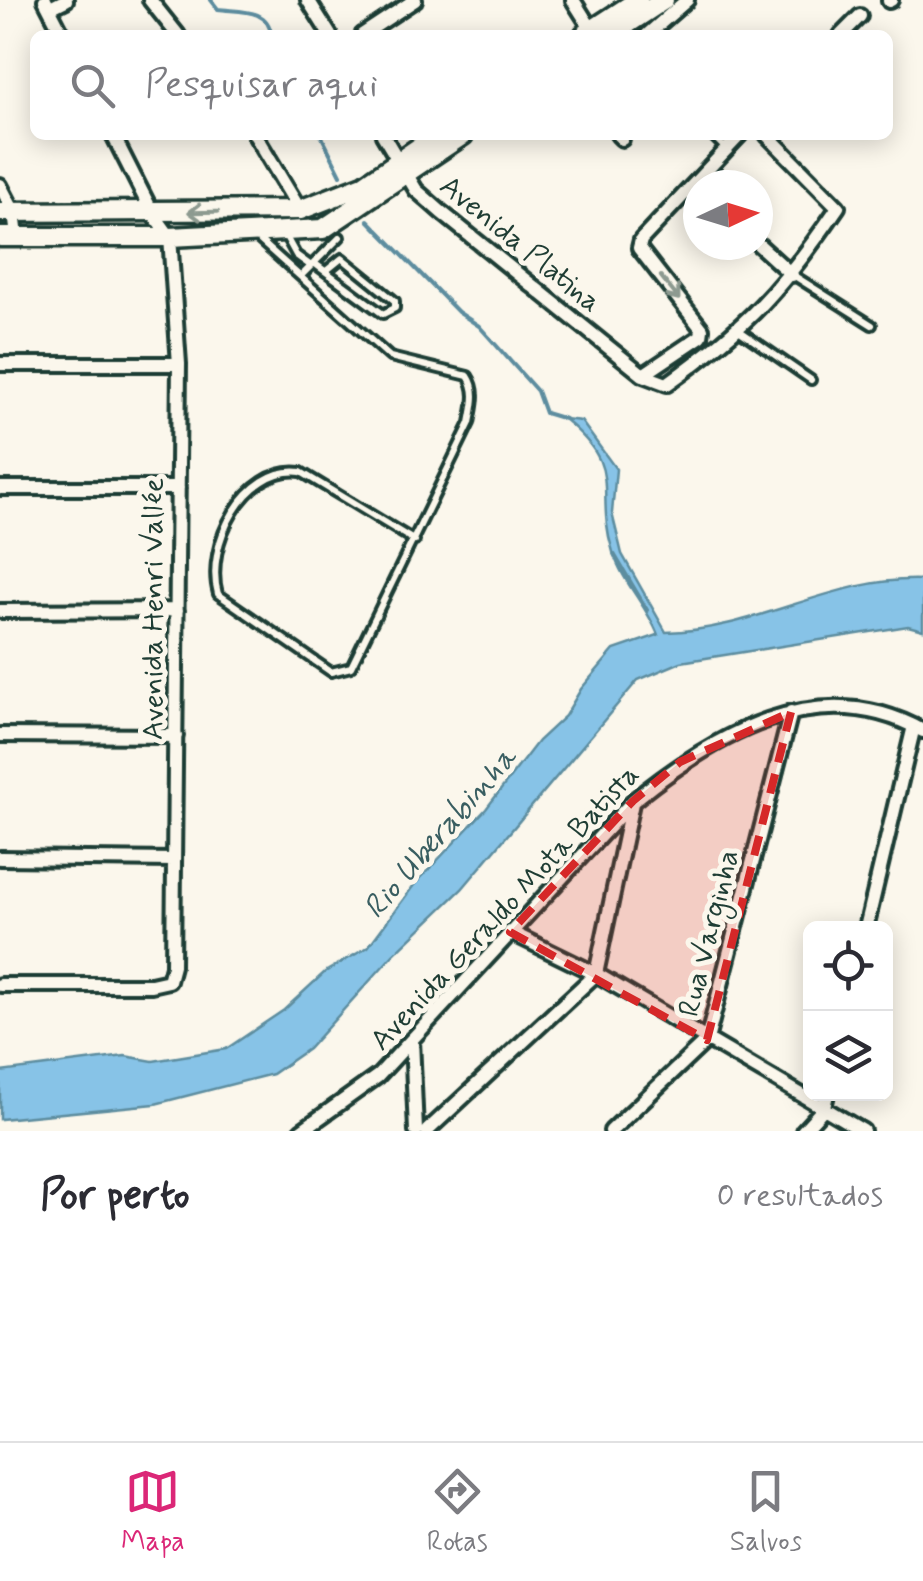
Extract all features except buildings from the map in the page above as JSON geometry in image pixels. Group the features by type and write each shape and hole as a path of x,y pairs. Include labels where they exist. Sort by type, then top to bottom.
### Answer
{"street":[{"path":"61,30 48,4 66,0"},
{"path":"150,0 174,30"},
{"path":"308,0 327,30"},
{"path":"370,30 415,0"},
{"path":"573,0 602,30"},
{"path":"608,30 638,0"},
{"path":"610,30 664,0"},
{"path":"653,30 687,0"},
{"path":"846,30 860,16"},
{"path":"116,140 152,212 170,236"},
{"path":"258,140 300,210"},
{"name":"Avenida Platina","path":"386,140 402,168 441,212 643,376"},
{"path":"402,168 432,140"},
{"path":"0,185 8,237 252,234 323,229 355,199 454,140"},
{"path":"709,170 735,140"},
{"path":"643,376 667,384 740,331 792,275 838,207 772,140"},
{"path":"7,212 300,210 355,199"},
{"path":"643,376 701,336 702,329 639,248 641,240 683,200"},
{"path":"252,234 253,211"},
{"name":"Avenida Henri Vallée","path":"0,986 151,985 169,981 173,966 179,364 170,236"},
{"path":"773,258 792,275"},
{"path":"0,364 179,364"},
{"path":"0,488 178,488"},
{"path":"0,611 177,610"},
{"name":"Avenida Geraldo Mota Batista","path":"301,1131 378,1076 633,801 716,740 791,712 857,712 919,729"},
{"name":"Rua Varginha","path":"611,1131 706,1040 791,712"},
{"path":"868,921 919,729"},
{"path":"0,735 176,736"},
{"path":"427,1131 596,974 633,801"},
{"path":"0,858 174,860"},
{"path":"510,932 596,974 706,1040 803,1090"},
{"path":"412,1040 416,1131"},
{"path":"803,1131 825,1101 863,1131"}],"lane":[{"path":"717,140 726,149"},
{"path":"291,232 296,255 326,271 383,314 394,308 395,301 342,258 326,271"},
{"path":"252,234 390,358 457,370 474,386 470,423 415,541 350,667 338,673 218,594 213,578 218,544 241,504 266,475 283,470 301,472 415,541"},
{"path":"301,276 340,237"},
{"path":"792,275 872,325"},
{"path":"740,331 811,380"}],"highlighted area":[{"path":"791,712 707,1040 510,932 633,801 680,762"}],"water":[{"path":"564,419 581,421 616,469 612,513 622,554 666,632 731,623 858,586 923,580 923,630 908,626 681,662 638,680 462,889 394,954 308,1049 272,1074 155,1104 0,1119 0,1072 125,1056 153,1061 226,1049 284,1010 325,972 368,947 414,885 486,809 538,741 565,716 581,689 614,650 658,635 613,552 602,467 595,452"}],"waterway":[{"path":"211,0 218,9 259,16 270,30"},
{"path":"324,140 341,175"},
{"path":"368,220 458,312 479,326 537,391 545,413 565,419"},
{"path":"614,554 647,610"}],"water label":[{"name":"Rio Uberabinha","path":"439,832"}]}
